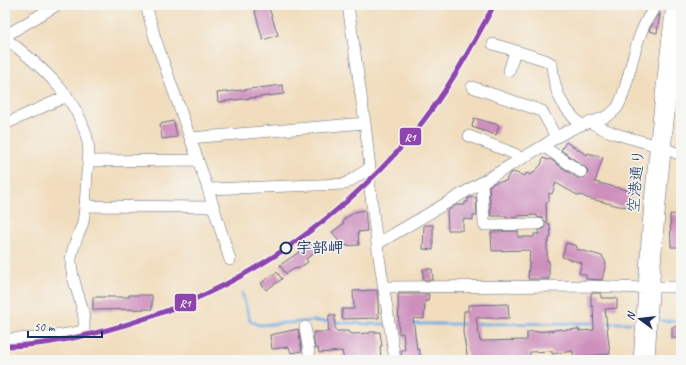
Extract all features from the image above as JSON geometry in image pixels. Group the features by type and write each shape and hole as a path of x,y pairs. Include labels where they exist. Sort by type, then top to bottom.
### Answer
{"street":[{"path":"5,339 43,338 80,332 84,328 85,320 73,279 71,265 72,253 76,238 82,226 85,206 88,144 78,114 67,96 31,58 5,37 57,5"},
{"path":"146,5 155,38 208,189 230,260"},
{"path":"348,5 365,123 370,168 370,188 377,244 395,360"},
{"path":"377,244 556,137 575,127 608,116 616,108 620,101 639,35 650,13 656,5"},
{"name":"空港通り","path":"660,147 659,102 672,5"},
{"name":"空港通り","path":"639,360 648,288 660,147 681,12"},
{"path":"493,44 545,60 552,64 557,94 565,109 586,124 681,155"},
{"path":"509,71 515,51"},
{"path":"472,87 542,111 556,137"},
{"path":"5,124 67,96"},
{"path":"190,138 365,123"},
{"path":"469,136 515,154 520,159"},
{"path":"543,146 581,172"},
{"path":"88,162 198,160"},
{"path":"208,189 345,184 370,168"},
{"path":"482,182 484,225 539,224"},
{"path":"85,206 214,207"},
{"path":"383,287 681,287"},
{"name":"空港通り","path":"648,288 649,360"},
{"path":"305,327 310,360"}],"building":[{"path":"253,5 268,5 278,35 263,40"},
{"path":"660,13 657,33 649,31 652,25"},
{"path":"283,85 284,94 218,102 217,93"},
{"path":"474,118 499,125 496,135 472,127"},
{"path":"174,121 177,137 162,139 160,124"},
{"path":"566,142 587,155 588,153 603,157 595,182 631,191 630,207 619,206 587,198 581,195 579,196 556,183 552,194 549,193 549,202 546,202 547,224 550,224 551,238 549,238 549,242 547,242 549,279 528,279 530,250 492,251 491,232 518,231 518,237 534,237 534,234 539,234 538,231 545,228 545,221 542,218 537,217 537,215 507,218 507,216 491,216 489,186 496,182 506,181 509,174 513,172 525,176 526,173 531,175 541,165 543,158 550,159 577,178 584,178 588,173 587,169 561,150"},
{"path":"476,197 477,216 473,216 473,220 463,219 463,230 448,230 447,211 456,205 465,205 465,202 468,202 468,198"},
{"path":"365,210 367,231 358,232 359,245 342,246 332,232 343,224 344,219 355,212"},
{"path":"670,214 679,215 678,231 681,231 681,247 671,247"},
{"path":"424,225 433,225 433,250 423,249"},
{"path":"566,243 577,246 576,249 602,256 606,263 602,280 586,279 586,275 579,273 582,263 562,257"},
{"path":"311,244 317,251 306,259 308,262 298,269 296,268 286,274 280,265"},
{"path":"423,269 432,269 433,280 423,280"},
{"path":"277,272 282,279 266,290 261,283"},
{"path":"377,290 379,318 342,319 342,309 354,309 353,291"},
{"path":"591,293 601,293 601,298 617,298 617,308 605,309 610,354 586,356 586,360 574,360 573,351 552,354 552,351 530,352 530,358 468,360 463,332 464,311 468,311 468,305 508,304 509,318 476,318 480,341 527,340 527,332 562,329 579,329 579,331 594,330"},
{"path":"398,294 429,294 428,301 425,301 424,319 413,318 417,350 419,349 421,360 408,360 408,357 402,358 401,350 405,350 403,333 399,334"},
{"path":"129,295 152,295 152,309 93,310 93,297 129,297"},
{"path":"329,315 335,315 335,331 348,331 349,333 353,334 380,332 382,346 380,346 381,360 344,360 342,351 319,353 318,348 315,348 313,332 328,332"},
{"path":"681,326 681,338 672,338 672,327"},
{"path":"298,329 302,351 291,353 289,347 272,349 270,335"}],"waterway":[{"path":"242,293 250,321 259,325 313,321 385,324"},
{"path":"662,321 681,321"},
{"path":"474,324 597,323"},
{"path":"604,323 630,323"},
{"path":"410,324 467,324"}],"transit line":[{"name":"R1","path":"5,346 31,345 69,339 107,330 151,316 194,299 235,279 274,256 312,230 347,201 381,169 412,135 446,89 494,5"}],"place":[{"name":"宇部岬","path":"286,248"}]}
